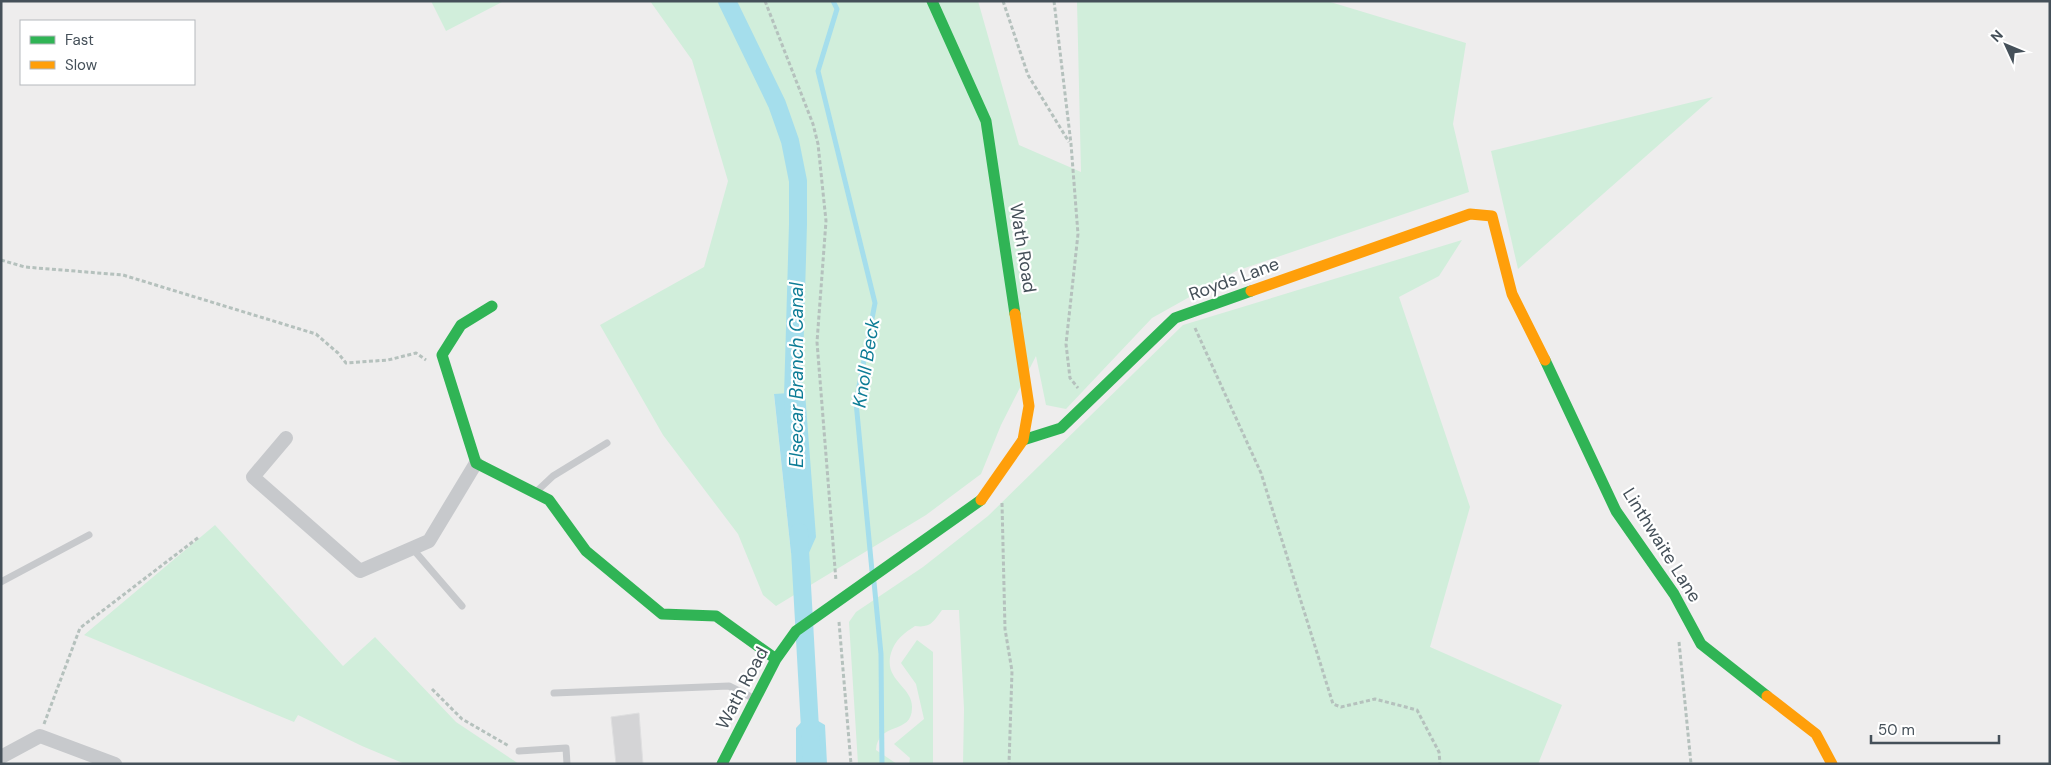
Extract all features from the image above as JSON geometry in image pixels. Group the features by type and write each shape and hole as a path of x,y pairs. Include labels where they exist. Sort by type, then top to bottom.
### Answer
{"street":[{"name":"Wath Road","path":"722,764 776,659 796,630 984,498 1023,440 1029,406 986,121 932,1"},
{"name":"Royds Lane","path":"1023,440 1060,428 1175,318 1470,214 1492,216"},
{"name":"Linthwaite Lane","path":"1492,216 1512,294 1558,384 1616,511 1674,594 1701,644 1816,734 1832,764"},
{"path":"492,306 461,325 442,355 476,463 550,500 586,551 662,614 716,616 776,659"},
{"path":"286,438 253,478 360,571 429,541 476,463"},
{"path":"1,757 40,736 115,764"}],"lane":[{"path":"536,492 554,476 607,443"},
{"path":"1,582 89,535"},
{"path":"412,548 462,606"},
{"path":"554,694 729,686 756,699"},
{"path":"519,751 566,748 568,764"}],"path":[{"path":"765,1 813,124 824,186 826,221 816,342 851,764"},
{"path":"1003,1 1028,75 1071,144"},
{"path":"1054,1 1071,144 1078,234 1066,344 1070,378 1089,402"},
{"path":"1,260 25,267 123,275 316,334 338,352 346,363 388,360 416,353 428,361"},
{"path":"1191,313 1192,322 1261,473 1333,704 1342,707 1375,699 1417,710 1439,752 1440,764"},
{"path":"1002,500 1005,629 1012,671 1009,764"},
{"path":"40,736 80,628 198,537"},
{"path":"1679,641 1691,764"},
{"path":"432,690 462,719 519,751"}],"green space":[{"path":"431,1 504,1 446,31"},
{"path":"650,1 978,1 1019,145 1081,172 1077,1 1327,1 1466,43 1453,124 1469,192 1236,271 1152,318 1066,409 1046,405 1036,356 1001,425 981,474 926,515 776,606 763,595 738,534 663,435 600,325 704,267 728,181 692,60","holes":["805,392 791,553 774,395"]},
{"path":"1713,97 1518,269 1491,151"},
{"path":"1462,240 1439,276 1399,297 1470,507 1430,647 1562,705 1538,764 963,764 964,709 959,610 942,610 928,625 915,626 904,634 897,641 891,653 891,670 911,700 911,716 901,726 882,735 876,750 897,764 858,764 849,622 856,612 923,567 988,516 1183,325"},
{"path":"215,525 343,666 375,637 456,722 519,764 405,764 362,746 298,715 294,722 84,635"},
{"path":"917,640 933,652 933,764 909,764 910,758 894,744 924,719 916,684 901,663"}],"water":[{"path":"805,392 816,537 808,555 791,553 774,394"},
{"path":"808,715 825,725 827,764 796,764 796,728"}],"building":[{"path":"639,713 643,764 616,764 611,717"}],"waterway":[{"name":"Elsecar Branch Canal","path":"727,1 777,104 790,141 798,181 794,416"},
{"name":"Knoll Beck","path":"833,1 837,9 818,71 875,303 856,402 872,571"},
{"name":"Elsecar Branch Canal","path":"799,532 812,764"},
{"name":"Knoll Beck","path":"874,582 881,654 882,764"}],"traffic: fast":[{"path":"932,1 986,121 1015,314"},
{"path":"1023,440 1061,428 1175,318 1251,291"},
{"path":"492,306 461,325 442,355 476,463 549,500 586,551 662,614 716,616 776,659"},
{"path":"1545,360 1616,511 1674,594 1701,644 1767,696"},
{"path":"722,764 776,659 796,631 981,500"}],"traffic: slow":[{"path":"1251,291 1470,214 1492,216 1512,294 1545,360"},
{"path":"981,500 1023,440 1029,406 1015,314"},
{"path":"1767,696 1816,734 1832,764"}]}
